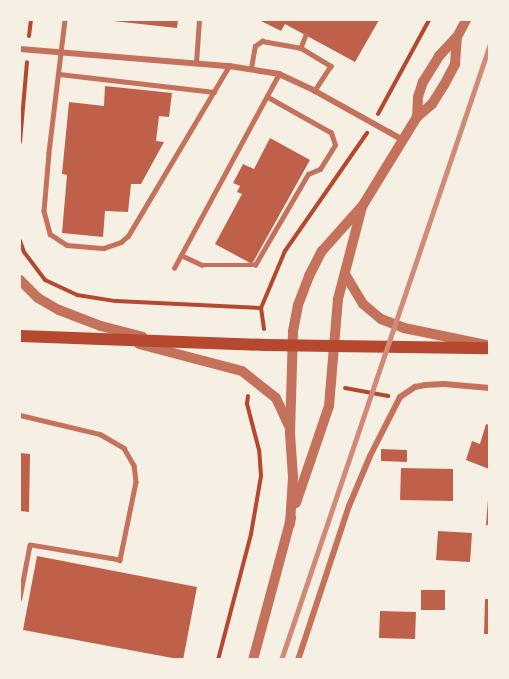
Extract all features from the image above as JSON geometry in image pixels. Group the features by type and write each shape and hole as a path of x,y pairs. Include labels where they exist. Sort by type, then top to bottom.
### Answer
{"main road":[{"path":"20,336 164,342 489,347"}],"street":[{"path":"417,117 418,97 423,82 438,56 457,37 466,20"},
{"path":"290,524 293,477 290,433 292,345 298,304 315,262 363,205 417,117 436,98 450,75 456,57 457,37"},
{"path":"20,49 251,68 279,74 315,91 402,140"},
{"path":"252,660 290,524 329,405 338,306 363,205"},
{"path":"345,274 363,304 381,319 404,328 489,347"},
{"path":"20,280 38,298 75,317 164,342"},
{"path":"123,340 242,371 276,398 290,433"},
{"path":"298,660 349,506 369,456 400,397 415,387 425,385 444,384 489,388"}],"lane":[{"path":"65,20 49,153 46,224 57,241 67,245 104,248 121,242 128,236 229,66"},
{"path":"196,63 199,20"},
{"path":"301,48 306,35"},
{"path":"251,68 255,46 262,41 301,48 331,66 315,91"},
{"path":"59,74 214,92"},
{"path":"174,268 279,74"},
{"path":"181,255 202,265 255,265 308,174 320,169 335,145 331,133 267,97"},
{"path":"20,415 100,434 124,448 134,465 136,482 120,560 30,545 20,598"}],"path":[{"path":"20,142 31,20"},
{"path":"263,319 261,308 285,251 373,125 429,20"},
{"path":"20,241 24,252 45,280 77,295 116,301 261,308"},
{"path":"218,660 251,534 261,476 259,450 247,404 252,389"},
{"path":"350,389 400,397"}],"building":[{"path":"104,20 178,20 177,28"},
{"path":"259,20 379,20 355,62 285,24 281,31"},
{"path":"105,86 172,93 169,117 159,116 156,141 164,142 141,184 131,184 128,212 105,211 103,237 62,233 67,175 62,174 69,102 104,106"},
{"path":"270,138 310,160 252,264 215,244 242,194 237,192 240,186 233,183 243,164 254,169"},
{"path":"486,424 489,425 489,469 466,460 472,441 480,444"},
{"path":"381,449 407,450 407,462 381,461"},
{"path":"20,453 30,454 29,512 20,511"},
{"path":"401,468 453,469 453,501 400,500"},
{"path":"488,499 489,525 486,525"},
{"path":"438,531 472,533 470,562 436,560"},
{"path":"37,556 197,587 183,660 23,630"},
{"path":"421,590 445,590 445,610 421,610"},
{"path":"485,599 489,599 489,634 484,634"},
{"path":"380,611 416,612 415,639 379,638"}],"railway":[{"path":"281,660 490,44"}]}
